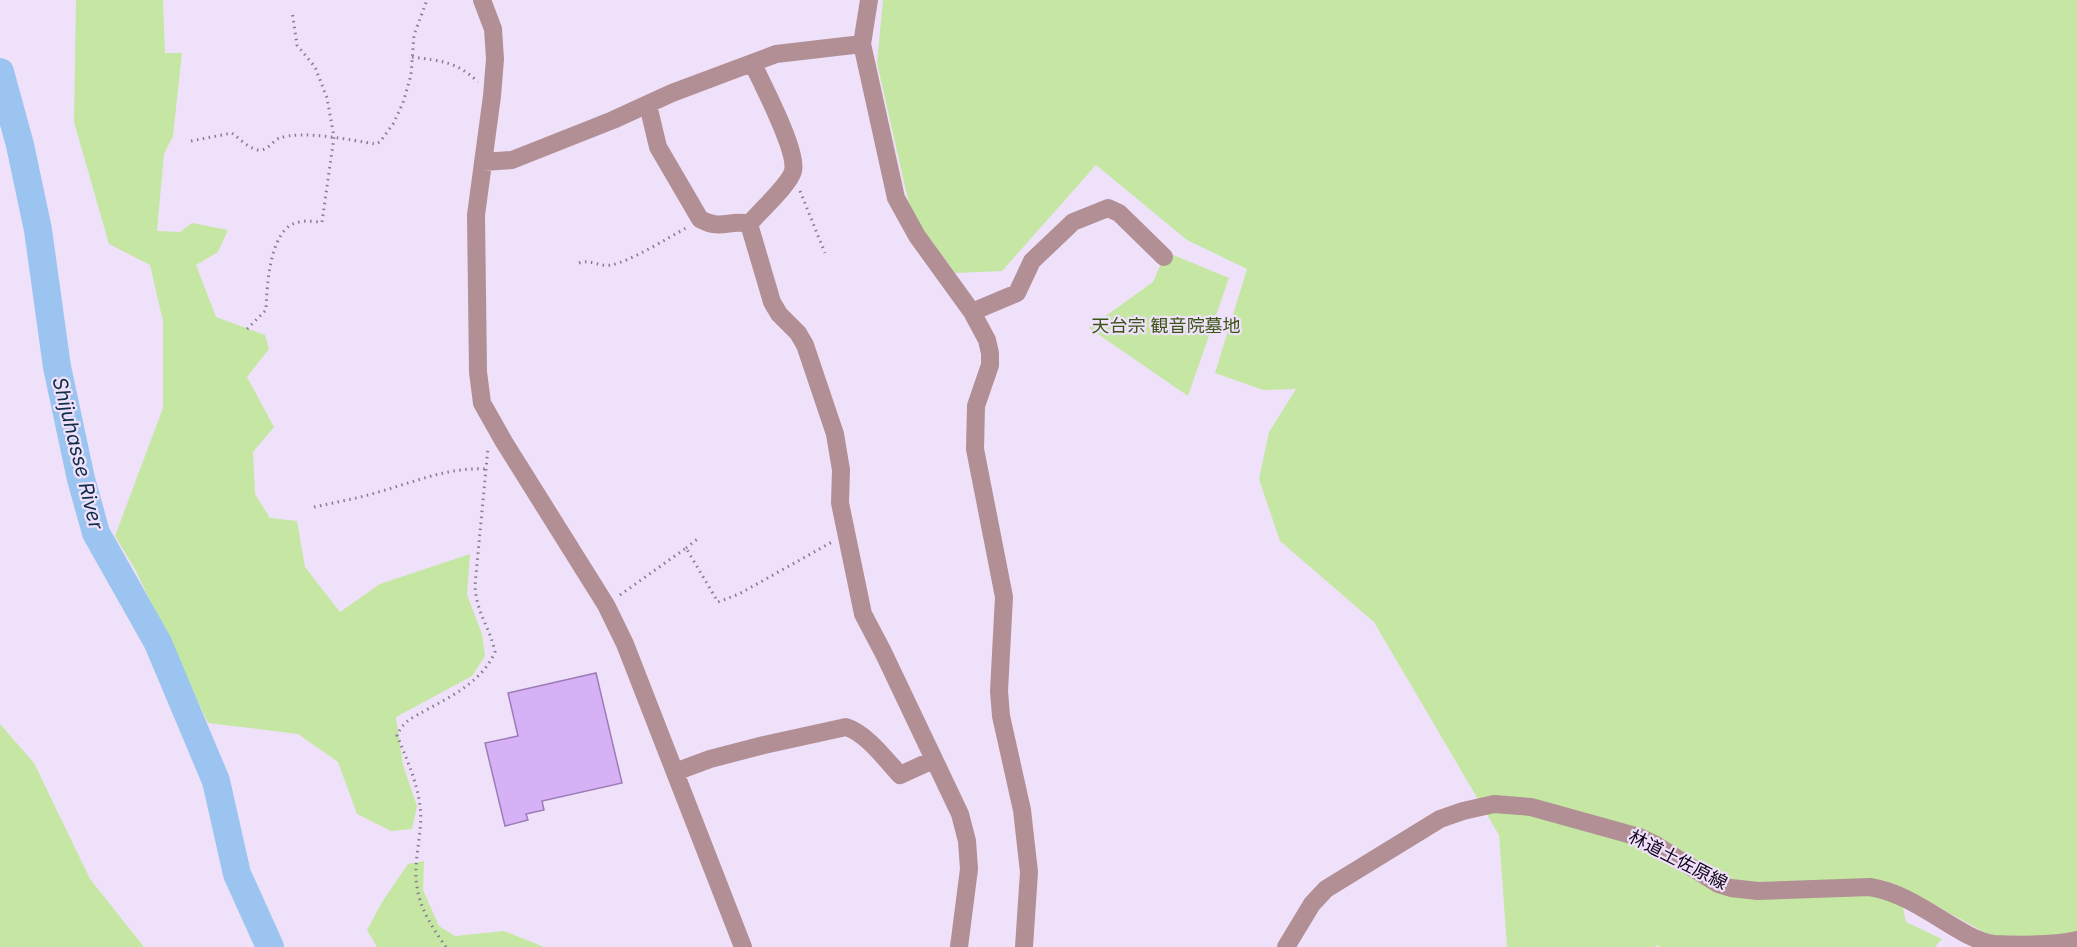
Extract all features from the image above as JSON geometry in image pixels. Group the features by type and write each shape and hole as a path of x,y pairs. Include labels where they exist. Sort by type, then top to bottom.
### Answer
{"street":[{"path":"482,0 493,29 495,58 476,215 478,372 482,403 606,605 625,644 743,947"},
{"path":"869,0 862,44 896,198 917,236 972,312 987,340 990,353 990,365 976,406 975,449 1004,597 999,691 1001,716 1022,810 1029,872 1024,947"},
{"path":"483,162 512,160 672,93 776,54 862,44"},
{"path":"749,224 793,173 794,162 789,144 753,64"},
{"path":"648,105 658,147 700,219 711,225 749,224"},
{"path":"972,312 1017,293 1032,261 1073,222 1108,208 1119,213 1164,257"},
{"path":"749,224 772,302 778,314 798,333 805,345 835,434 841,470 840,503 862,614 883,652 960,814 967,841 969,869 959,947"},
{"path":"675,772 710,759 846,728 862,735 900,775 933,760"},
{"name":"林道土佐原線","path":"1286,947 1312,904 1326,889 1440,819 1494,804 1531,807 1639,837 1656,845 1718,884 1731,888 1758,891 1876,888 1896,893 1969,935 1993,944 2064,943 2077,940"}],"path":[{"path":"191,141 232,133 252,148 260,150 266,149 281,137 334,137 375,144 380,142 393,124 403,103 411,75 414,35 427,0"},
{"path":"247,328 266,310 273,253 283,232 290,225 298,222 322,222 334,137 327,98 315,67 297,45 292,11"},
{"path":"412,57 445,62 465,70 492,96"},
{"path":"793,173 825,253"},
{"path":"579,263 591,261 609,265 622,261 695,224 700,219"},
{"path":"446,947 422,911 417,891 420,807 410,764 397,735 403,724 482,674 495,652 476,603 475,585 490,419"},
{"path":"314,507 384,491 446,472 472,468 486,469"},
{"path":"686,548 718,602 739,594 846,534"},
{"path":"606,605 700,537"}],"green space":[{"path":"76,0 163,0 165,53 182,53 173,136 164,154 157,231 180,232 192,223 228,230 218,252 196,265 216,317 265,335 269,349 247,377 274,427 253,452 255,494 270,518 297,521 305,567 340,612 380,584 470,554 467,595 482,634 485,656 472,676 396,717 403,765 417,806 412,829 391,831 357,814 338,762 298,734 208,723 136,571 115,536 163,408 163,321 150,265 109,244 74,122"},
{"path":"883,0 2077,0 2077,947 2011,947 1917,895 1903,908 1906,922 1942,939 1935,947 1660,947 1658,945 1655,947 1507,947 1499,835 1374,622 1280,541 1259,479 1269,432 1296,389 1263,390 1215,373 1247,269 1187,240 1096,165 1002,271 955,273 911,213 877,63"},
{"name":"天台宗 観音院墓地","path":"1166,252 1229,278 1188,396 1089,328 1153,282"},
{"path":"0,724 34,763 90,879 144,947 0,947"},
{"path":"424,861 423,890 439,926 455,936 504,931 544,947 377,947 367,930 382,902 408,864"}],"building":[{"path":"596,673 622,783 542,801 544,810 526,814 528,820 505,826 485,743 518,736 508,693"}],"waterway":[{"name":"Shijuhasse River","path":"0,72 20,145 38,230 57,367 81,479 96,533 158,643 216,781 237,874 270,947"}]}
